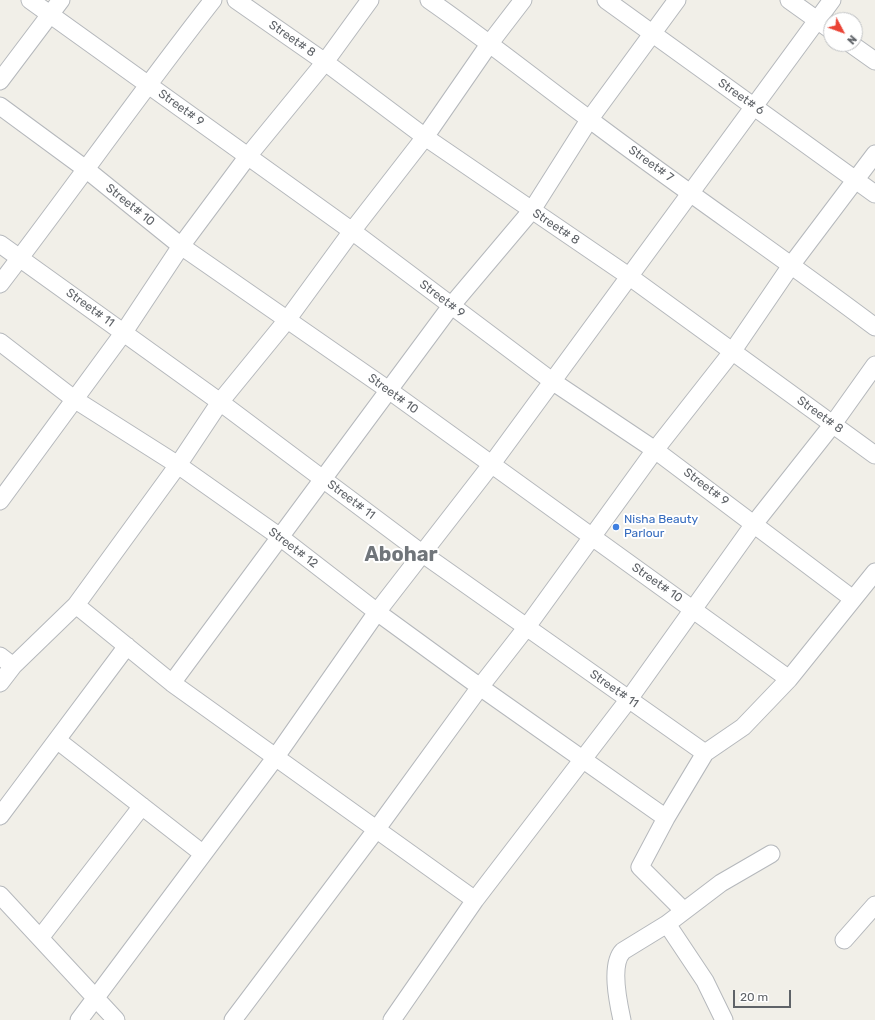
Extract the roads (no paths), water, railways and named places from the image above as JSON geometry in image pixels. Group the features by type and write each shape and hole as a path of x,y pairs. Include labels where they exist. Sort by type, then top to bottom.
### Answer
{"street":[{"name":"Street# 9","path":"30,0 352,231 552,381 655,450 853,599"},
{"path":"0,81 61,0"},
{"path":"0,284 87,170 148,84 213,0"},
{"name":"Street# 8","path":"236,0 325,62 425,137 630,276 875,455"},
{"path":"0,501 124,332 181,246 248,156 325,62 370,0"},
{"name":"Street# 7","path":"429,0 490,43 589,120 792,264 875,327"},
{"path":"0,683 7,661 76,605 178,465 220,402 287,320 352,231 425,137 490,43 523,0"},
{"name":"Street# 6","path":"606,0 652,35 753,105 875,194"},
{"path":"172,683 390,391 451,306 532,210 589,120 677,0"},
{"path":"790,0 823,25"},
{"path":"78,1020 274,758 377,612 491,465 753,105 832,0"},
{"path":"862,52 875,61"},
{"name":"Street# 10","path":"0,106 87,170 181,246 390,391 789,679"},
{"path":"233,1020 376,830 480,687 526,628 655,450 732,352 792,264 875,154"},
{"name":"Street# 11","path":"0,244 220,402 423,554 705,753"},
{"name":"Street# 12","path":"0,342 74,399 178,465 280,537 377,612 480,687 666,818"},
{"path":"392,1020 475,900 629,699 754,524 833,424 875,365"},
{"path":"684,912 640,867 666,818 705,753 743,727 789,679 875,572"},
{"path":"76,605 172,683 274,758 475,900"},
{"path":"0,816 127,646"},
{"path":"57,740 202,853"},
{"path":"40,938 142,806"},
{"path":"622,1020 615,966 618,956 623,951 684,912 721,883 771,854"},
{"path":"0,895 116,1020"},
{"path":"844,940 875,905"},
{"path":"667,924 705,981 724,1020"}],"place":[{"name":"Nisha Beauty Parlour","path":"616,527"}],"district":[{"name":"Abohar","path":"401,555"}]}
